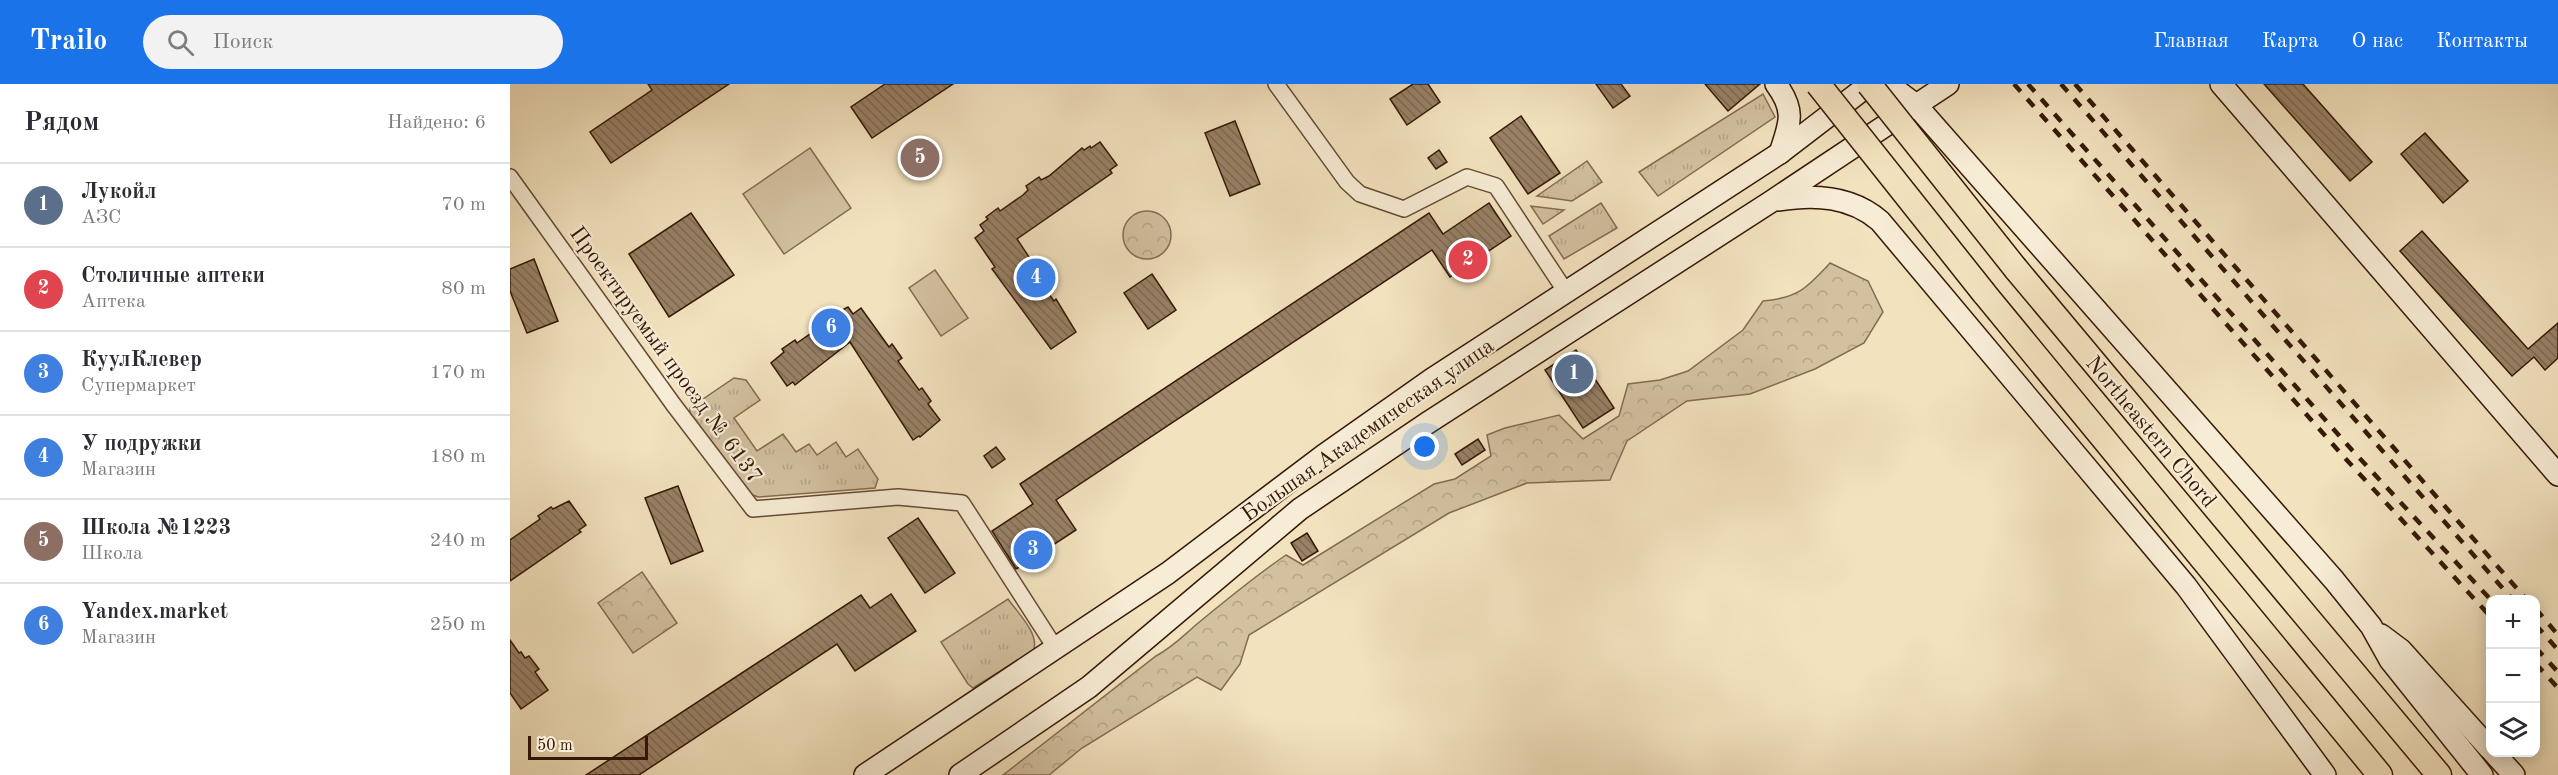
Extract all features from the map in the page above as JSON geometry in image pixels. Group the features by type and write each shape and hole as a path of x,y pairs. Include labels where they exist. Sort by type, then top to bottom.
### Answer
{"main road":[{"path":"1776,84 1790,110 1791,122 1780,153"},
{"name":"Northeastern Chord","path":"1818,84 1984,293 2380,775"},
{"name":"Большая Академическая улица","path":"865,775 1168,573 1324,454 1432,379 1780,153 1869,84"},
{"name":"Northeastern Chord","path":"1869,84 2016,269 2439,775"},
{"path":"1888,84 1916,105 2221,451 2371,626 2401,650 2486,744"},
{"name":"Большая Академическая улица","path":"960,775 1089,687 1300,509 1610,304 1773,201 1948,84"},
{"path":"2221,84 2558,475"},
{"path":"1773,201 1798,197 1850,202 1868,211 1880,221 2186,586 2325,775"},
{"path":"2186,586 2312,775"},
{"path":"2371,626 2390,660 2482,775"},
{"path":"2498,757 2514,775"}],"street":[{"path":"1276,84 1347,182 1360,194 1404,209 1467,177 1496,186 1566,292"},
{"path":"1822,120 1850,84"},
{"name":"Проектируемый проезд № 6137","path":"510,177 673,404 753,509 898,497 962,503 1056,649"}],"green space":[{"path":"1763,94 1775,117 1658,196 1639,172"},
{"path":"810,148 851,208 784,254 743,194"},
{"path":"1587,161 1602,182 1572,201 1537,196"},
{"path":"1601,203 1617,228 1564,259 1549,236"},
{"path":"1531,206 1564,210 1543,224"},
{"path":"1147,211 1164,218 1171,235 1164,252 1147,259 1130,252 1123,235 1130,218"},
{"path":"1830,263 1868,281 1883,312 1864,343 1815,369 1750,394 1687,401 1627,441 1610,480 1527,483 1449,513 1249,635 1240,664 1221,690 1197,677 1082,748 1049,775 1003,775 1286,555 1303,565 1434,484 1455,479 1491,456 1487,435 1505,428 1559,415 1583,439 1619,416 1628,384 1660,380 1688,371 1743,330 1763,301 1794,294 1815,279"},
{"path":"935,270 968,318 941,336 909,288"},
{"path":"734,378 746,380 760,400 734,418 757,451 783,434 796,452 809,444 817,455 836,442 846,457 858,449 878,479 875,488 758,497 748,493 690,414 690,408"},
{"path":"642,572 677,623 633,653 598,603"},
{"path":"1008,599 1031,631 1035,645 1033,651 973,688 968,684 941,642"}],"building":[{"path":"648,84 729,84 611,163 590,132 652,90"},
{"path":"885,84 953,84 872,138 851,107"},
{"path":"1413,84 1428,84 1440,102 1407,125 1390,99"},
{"path":"1596,84 1621,84 1630,96 1613,108"},
{"path":"1705,84 1760,84 1728,111"},
{"path":"2264,84 2303,84 2372,162 2350,181"},
{"path":"1521,116 1560,173 1528,194 1490,138"},
{"path":"1235,121 1260,184 1230,196 1205,133"},
{"path":"2425,133 2468,181 2443,203 2401,154"},
{"path":"1100,142 1117,165 1110,170 1112,173 1017,239 1039,272 1037,273 1041,279 1039,281 1054,301 1056,299 1076,332 1051,349 992,269 995,267 975,238 984,231 980,225 988,219 986,217 998,208 1000,211 1023,195 1028,190 1026,186 1039,177 1041,180 1049,176 1082,148 1084,150 1090,146 1091,148"},
{"path":"1439,150 1447,162 1436,169 1428,158"},
{"path":"1489,203 1511,236 1450,277 1432,250 1056,500 1076,530 1016,569 992,531 1033,504 1020,484 1429,213 1443,234"},
{"path":"691,213 734,275 669,317 629,254"},
{"path":"2422,231 2528,349 2558,323 2558,358 2545,370 2534,357 2512,376 2400,251"},
{"path":"534,259 558,321 527,333 510,291 510,269"},
{"path":"1152,274 1176,310 1148,329 1124,293"},
{"path":"848,307 853,314 861,308 889,347 892,344 902,358 898,361 919,390 922,388 931,401 928,404 940,420 920,437 913,440 850,342 795,385 793,382 787,386 771,363 784,352 782,349 795,340 797,343 827,322 825,319"},
{"path":"1576,350 1614,408 1583,428 1545,370"},
{"path":"1478,439 1485,450 1462,465 1455,454"},
{"path":"996,447 1005,459 992,468 984,456"},
{"path":"678,486 703,551 671,564 645,498"},
{"path":"569,501 586,525 579,530 581,532 510,581 510,540 540,519 538,516 551,507 553,509"},
{"path":"918,518 955,573 925,593 888,538"},
{"path":"1307,533 1318,551 1302,561 1291,543"},
{"path":"891,594 916,631 855,671 837,644 639,775 586,775 861,595 870,608"},
{"path":"510,640 519,653 521,652 525,658 529,656 539,669 535,672 548,690 521,709 510,693"}],"railway":[{"path":"2014,84 2344,457 2486,612"},
{"path":"2028,84 2352,450 2486,595"},
{"path":"2061,84 2509,595"},
{"path":"2075,84 2523,595"},
{"path":"2540,614 2558,635"},
{"path":"2540,630 2558,650"},
{"path":"2537,649 2558,672"},
{"path":"2540,668 2558,688"}],"place":[{"name":"Школа №1223","path":"920,158"},
{"name":"Столичные аптеки","path":"1468,260"},
{"name":"У подружки","path":"1036,278"},
{"name":"Yandex.market","path":"831,328"},
{"name":"Лукойл","path":"1574,374"},
{"name":"КуулКлевер","path":"1033,550"}]}
